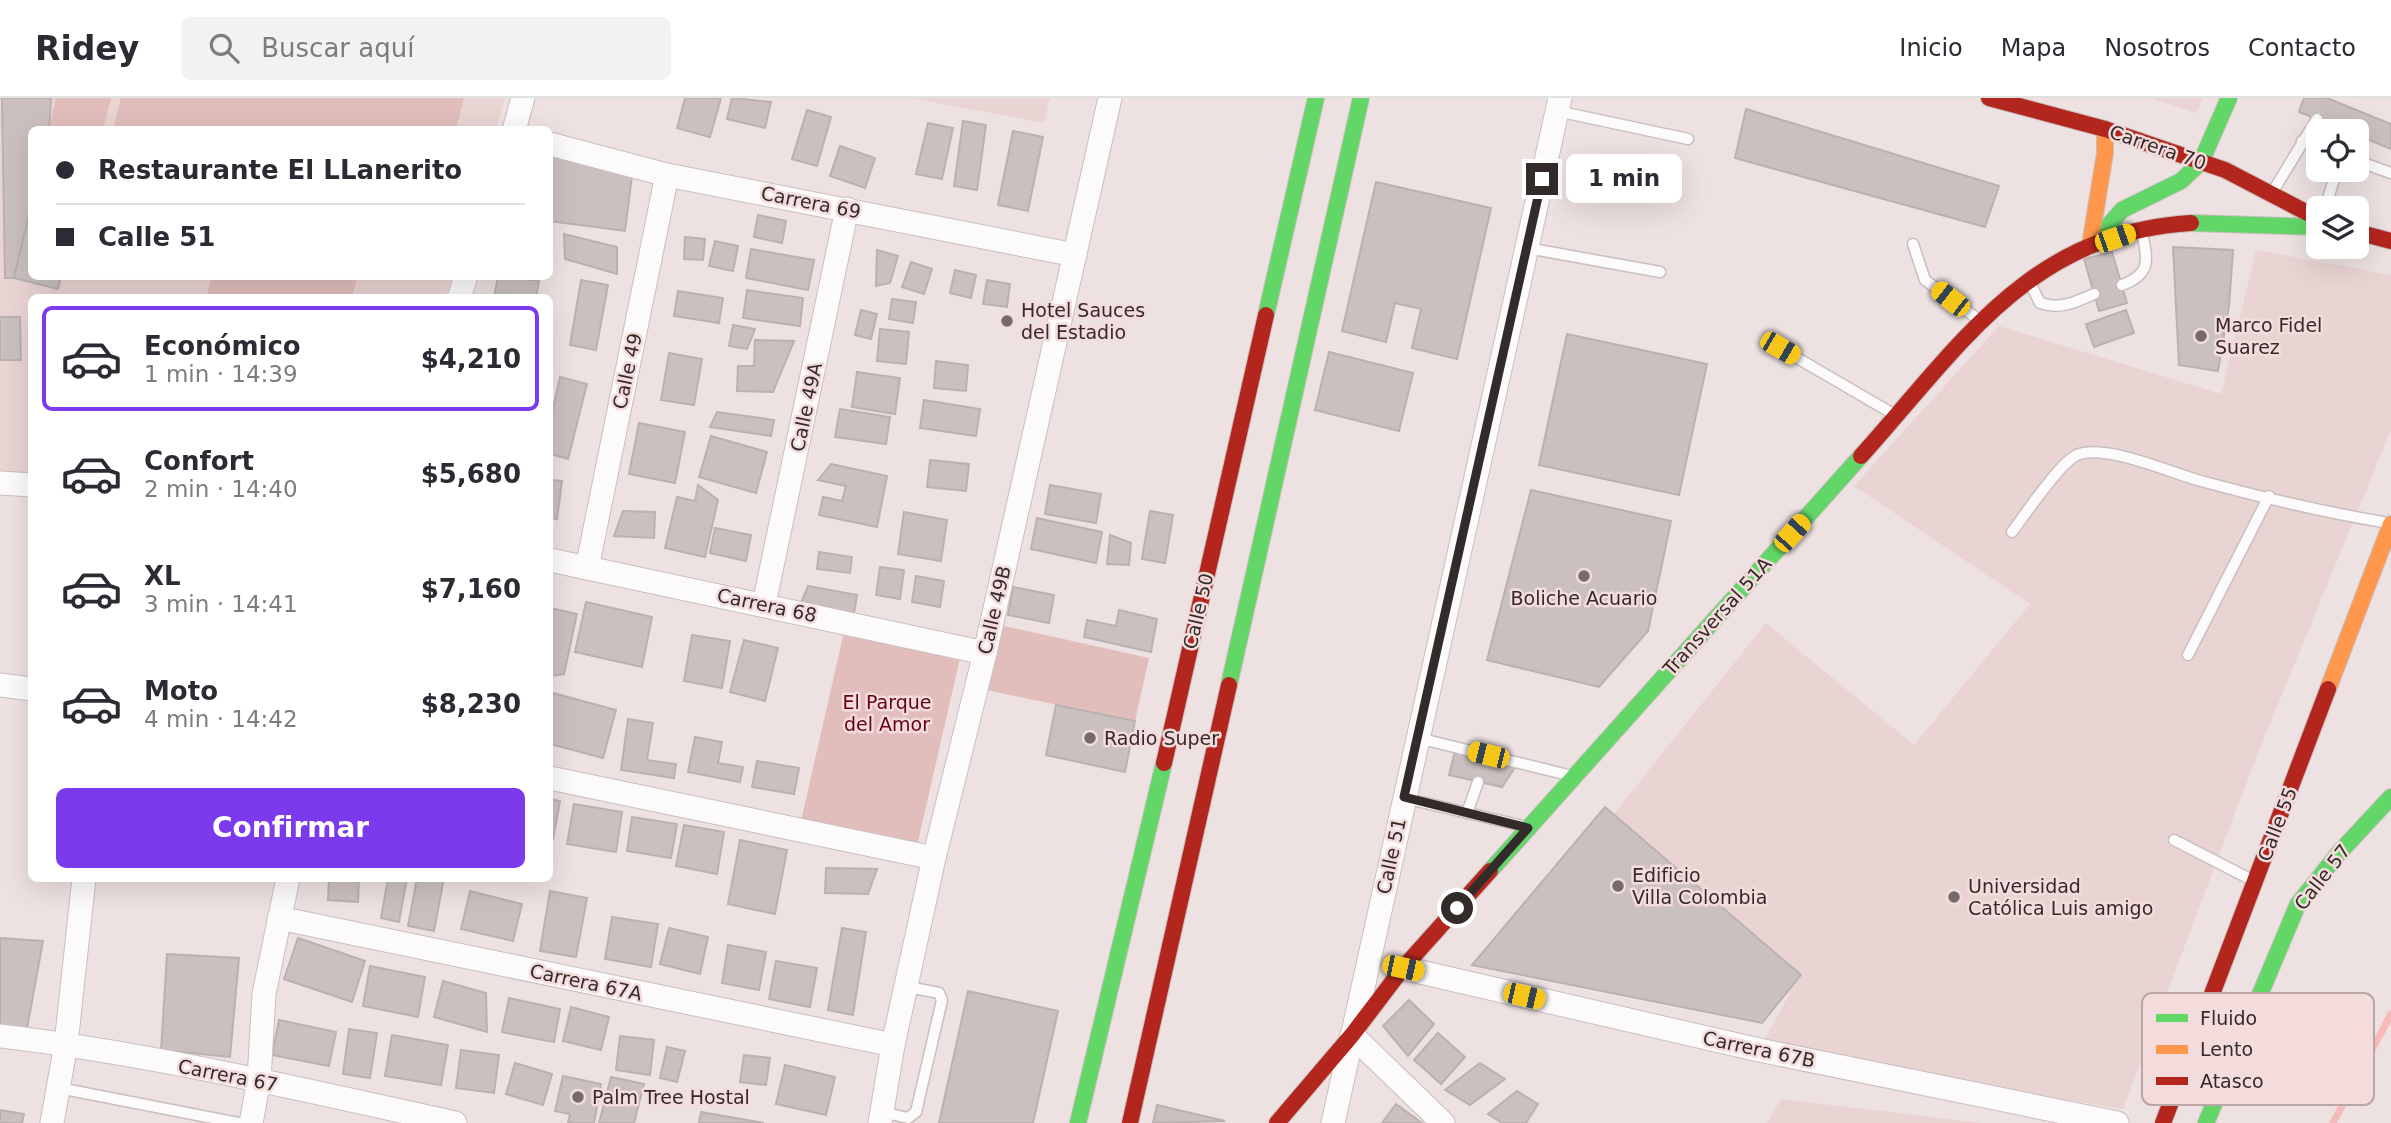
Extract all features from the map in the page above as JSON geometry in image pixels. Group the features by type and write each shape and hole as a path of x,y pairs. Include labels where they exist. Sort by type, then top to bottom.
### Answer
{"main road":[{"name":"Calle 50","path":"1079,1123 1316,98"},
{"path":"1130,1123 1361,98"},
{"name":"Carrera 70","path":"1989,98 2105,129 2225,170 2306,213"},
{"path":"2201,162 2229,98"},
{"path":"2105,129 2105,153 2090,247 2141,229 2209,223 2306,227"},
{"name":"Transversal 51A","path":"1277,1123 1352,1035 1403,968 1981,321 2028,279 2090,247 2106,225 2122,211 2181,181 2201,162"},
{"path":"2369,233 2390,236"},
{"name":"Calle 55","path":"2217,993 2261,885 2391,524"},
{"name":"Calle 57","path":"2257,993 2293,901 2391,797"},
{"name":"Calle 55","path":"2163,1123 2170,1105"},
{"name":"Calle 57","path":"2206,1123 2213,1105"}],"street":[{"path":"515,126 523,98"},
{"name":"Calle 49B","path":"881,1118 893,1045 908,987 934,858 985,653 1110,98"},
{"name":"Calle 51","path":"1334,1123 1558,104"},
{"name":"Carrera 69","path":"553,145 667,175 1074,255"},
{"name":"Calle 49","path":"587,568 667,175"},
{"name":"Calle 49A","path":"764,604 847,209"},
{"path":"0,483 28,485"},
{"name":"Carrera 68","path":"553,561 985,653"},
{"path":"0,685 28,688"},
{"path":"553,779 934,858"},
{"path":"52,1123 66,1044 84,882"},
{"path":"251,1123 259,1080 264,994 287,882"},
{"name":"Carrera 67A","path":"279,918 893,1045"},
{"name":"Carrera 67B","path":"1403,968 1759,1050 2117,1123"},
{"path":"1352,1035 1443,1123"},
{"name":"Carrera 67","path":"0,1036 66,1044 259,1080 455,1123"}],"lane":[{"path":"1558,104 1688,139"},
{"path":"2271,196 2277,180 2306,135"},
{"path":"2302,141 2306,142"},
{"path":"2369,165 2391,173"},
{"path":"2122,285 2141,278 2145,271 2141,229"},
{"path":"1913,243 1925,280 1981,321"},
{"path":"1527,248 1660,272"},
{"path":"2028,279 2040,303 2052,307 2065,306 2094,294"},
{"path":"1780,348 1897,416"},
{"path":"2011,532 2075,455 2091,452 2391,524"},
{"path":"2188,655 2269,496"},
{"path":"1418,738 1487,757 1574,776"},
{"path":"1467,813 1478,782"},
{"path":"1404,797 1528,828"},
{"path":"2174,840 2261,885"},
{"path":"881,1118 908,1118 916,1112 942,1000 939,993 908,987"},
{"path":"59,1088 238,1123"}],"shaded area":[{"path":"0,98 505,98 497,126 28,126 28,280 450,280 446,294 28,294 28,477 0,473"},
{"path":"911,98 1050,98 1044,123"},
{"path":"2151,98 2202,98 2197,113"},
{"path":"2256,250 2391,275 2391,430 2257,755 2167,993 2142,993 2142,1059 2123,1109 1759,1050 1800,974 1610,819 1766,623 1914,745 2030,604 1854,486 1999,326 2221,394"},
{"path":"1781,1099 1981,1123 1767,1123"}],"green space":[{"path":"56,98 111,98 104,126 50,126"},
{"path":"121,98 464,98 457,126 114,126"},
{"path":"210,280 356,280 353,294 208,294"},
{"path":"1000,625 1149,658 1135,721 986,690"},
{"name":"El Parque del Amor","path":"844,632 960,658 917,846 801,821"}],"building":[{"path":"2,98 51,98 49,126 28,126 28,219 14,278 5,278"},
{"path":"685,98 721,98 710,137 677,128"},
{"path":"732,98 771,102 765,128 727,119"},
{"path":"2304,98 2327,98 2391,124 2391,149 2369,140 2369,119 2317,119 2299,112"},
{"path":"1746,109 1999,186 1985,227 1735,158"},
{"path":"807,110 831,117 817,166 792,159"},
{"path":"963,121 986,125 977,190 954,186"},
{"path":"928,123 953,128 942,179 916,174"},
{"path":"1013,131 1043,137 1028,211 998,205"},
{"path":"840,146 875,158 865,188 830,176"},
{"path":"553,156 633,168 625,231 553,221"},
{"path":"1376,182 1491,208 1457,359 1412,348 1421,309 1395,303 1386,342 1342,331"},
{"path":"758,215 786,221 782,243 754,237"},
{"path":"28,219 28,280 60,280 58,289 14,278"},
{"path":"564,234 617,247 617,274 565,259"},
{"path":"685,237 705,239 703,260 684,259"},
{"path":"715,241 738,246 733,271 709,266"},
{"name":"Marco Fidel Suarez","path":"2173,247 2233,250 2229,306 2218,371 2179,365"},
{"path":"751,249 814,260 808,290 746,278"},
{"path":"877,250 898,256 890,283 876,286"},
{"path":"2112,252 2127,303 2099,311 2084,259"},
{"path":"911,262 932,269 924,294 902,287"},
{"path":"955,270 976,275 971,298 950,293"},
{"path":"497,280 539,281 537,294 495,294"},
{"path":"581,280 608,285 596,350 570,345"},
{"path":"987,280 1010,284 1007,307 983,304"},
{"path":"747,290 803,298 800,326 743,318"},
{"path":"678,291 723,298 719,323 674,316"},
{"path":"892,299 916,302 913,323 889,319"},
{"path":"861,310 877,314 871,339 855,335"},
{"path":"2126,310 2134,333 2094,347 2086,324"},
{"path":"0,317 20,317 21,360 0,360"},
{"path":"733,325 755,329 747,349 729,346"},
{"path":"880,329 909,332 906,364 877,361"},
{"path":"1567,334 1707,364 1679,495 1539,465"},
{"path":"755,340 794,341 773,392 737,391 738,366 754,366"},
{"path":"1329,352 1413,373 1399,431 1315,410"},
{"path":"669,353 702,359 694,405 661,400"},
{"path":"936,361 968,365 966,391 934,388"},
{"path":"857,372 900,378 895,414 852,407"},
{"path":"560,377 587,384 568,459 553,455 553,408"},
{"path":"924,400 980,409 976,436 920,428"},
{"path":"840,409 890,417 886,444 835,437"},
{"path":"717,412 774,420 771,436 710,427"},
{"path":"639,423 685,432 675,483 629,474"},
{"path":"711,436 767,452 756,493 699,477"},
{"path":"930,460 969,464 966,491 927,487"},
{"path":"831,464 887,476 877,527 819,515 823,497 842,501 846,486 818,480"},
{"path":"553,480 562,481 557,519 553,518"},
{"path":"698,485 718,500 705,557 665,548 677,497 695,501"},
{"path":"1050,485 1101,494 1096,523 1045,514"},
{"name":"Boliche Acuario","path":"1531,490 1671,521 1648,631 1599,687 1487,660"},
{"path":"623,511 655,512 654,538 614,536"},
{"path":"1150,511 1173,515 1165,563 1142,559"},
{"path":"904,512 947,520 941,561 898,554"},
{"path":"1037,518 1102,532 1096,563 1031,549"},
{"path":"715,528 751,535 746,561 710,553"},
{"path":"1110,535 1131,543 1129,565 1107,564"},
{"path":"819,552 852,557 850,573 817,569"},
{"path":"880,567 904,570 900,599 876,595"},
{"path":"916,576 944,581 940,607 912,602"},
{"path":"808,586 857,595 854,613 801,603"},
{"path":"1013,587 1054,595 1049,623 1008,615"},
{"path":"586,602 652,617 642,667 575,652"},
{"path":"553,609 577,614 564,674 553,676"},
{"path":"1119,610 1157,619 1151,652 1084,637 1087,620 1116,626"},
{"path":"692,635 730,641 722,688 684,681"},
{"path":"744,640 778,648 765,701 730,692"},
{"path":"553,693 616,710 603,758 553,745"},
{"name":"Radio Super","path":"1056,705 1135,721 1125,772 1046,755"},
{"path":"628,719 653,723 647,760 676,764 674,778 621,770"},
{"path":"695,737 722,742 718,763 743,767 740,782 688,772"},
{"path":"1455,751 1516,766 1502,787 1449,775"},
{"path":"757,761 799,768 794,794 752,787"},
{"path":"553,800 560,801 553,839"},
{"path":"574,804 622,812 616,852 567,844"},
{"name":"Edificio Villa Colombia","path":"1605,807 1801,975 1762,1023 1472,965"},
{"path":"632,817 677,824 671,858 627,851"},
{"path":"684,825 724,832 717,874 676,866"},
{"path":"740,840 787,850 775,914 728,904"},
{"path":"826,868 877,869 868,894 825,893"},
{"path":"329,882 359,882 358,902 328,900"},
{"path":"387,882 406,882 399,922 381,918"},
{"path":"416,882 443,882 434,931 408,926"},
{"path":"470,891 522,904 513,941 461,929"},
{"path":"550,891 587,898 576,957 540,951"},
{"path":"612,917 658,924 651,967 605,959"},
{"path":"669,928 708,937 700,974 660,964"},
{"path":"842,928 866,932 853,1015 828,1010"},
{"path":"0,938 43,941 26,1034 0,1030"},
{"path":"298,938 365,961 352,1002 284,979"},
{"path":"728,945 766,952 759,990 722,983"},
{"path":"167,954 239,958 230,1057 161,1050"},
{"path":"776,961 817,968 810,1007 769,999"},
{"path":"370,966 425,977 418,1017 363,1006"},
{"path":"443,981 486,993 487,1032 434,1017"},
{"path":"968,991 1058,1011 1033,1123 939,1123"},
{"path":"509,998 560,1009 554,1042 502,1032"},
{"path":"1409,1000 1434,1024 1408,1056 1383,1026"},
{"path":"571,1007 609,1017 601,1050 563,1041"},
{"path":"279,1020 336,1032 329,1066 272,1055"},
{"path":"349,1029 377,1033 370,1078 343,1074"},
{"path":"1438,1033 1465,1057 1441,1084 1414,1060"},
{"path":"392,1035 448,1045 441,1085 385,1076"},
{"path":"620,1036 654,1040 650,1075 616,1070"},
{"path":"667,1047 685,1051 677,1082 660,1078"},
{"path":"461,1050 499,1055 494,1093 456,1088"},
{"path":"744,1055 770,1058 766,1085 740,1082"},
{"path":"515,1063 552,1074 543,1105 506,1094"},
{"path":"1480,1063 1505,1079 1470,1105 1445,1090"},
{"path":"785,1065 835,1077 826,1115 776,1104"},
{"name":"Palm Tree Hostal","path":"563,1076 601,1084 594,1123 568,1123 570,1114 555,1111"},
{"path":"611,1077 644,1084 634,1123 599,1123"},
{"path":"1517,1091 1538,1104 1526,1123 1502,1123 1488,1114"},
{"path":"1396,1104 1422,1123 1382,1123"},
{"path":"1157,1105 1225,1121 1153,1123"},
{"path":"0,1110 24,1114 22,1123 0,1123"},
{"path":"701,1112 764,1123 699,1123"}],"waterway":[{"path":"2374,1046 2391,1014"},
{"path":"2333,1123 2343,1105"}],"traffic: fast":[{"path":"1266,315 1316,98"},
{"path":"1229,685 1361,98"},
{"path":"2091,246 2122,210 2181,181 2201,162 2229,98"},
{"path":"2191,223 2306,227"},
{"path":"1490,871 1861,456"},
{"path":"1078,1123 1164,763"},
{"path":"2261,993 2298,904 2338,854 2391,797"},
{"path":"2206,1123 2214,1105"}],"traffic: slow":[{"path":"2090,245 2105,153 2105,129"},
{"path":"2328,689 2391,524"}],"traffic: jam":[{"path":"1989,98 2105,129 2225,170 2306,212"},
{"path":"1861,456 1966,337 2002,302 2041,272 2085,248 2134,231 2191,223"},
{"path":"2369,235 2391,241"},
{"path":"1164,763 1266,315"},
{"path":"1130,1123 1229,685"},
{"path":"2212,993 2328,689"},
{"path":"1277,1123 1352,1035 1403,968 1490,871"},
{"path":"2163,1123 2170,1105"}],"place":[{"name":"Hotel Sauces del Estadio","path":"1007,321"},
{"name":"Marco Fidel Suarez","path":"2201,336"},
{"name":"Boliche Acuario","path":"1584,576"},
{"name":"Radio Super","path":"1090,738"},
{"name":"Edificio Villa Colombia","path":"1618,886"},
{"name":"Universidad Católica Luis amigo","path":"1954,897"},
{"name":"Palm Tree Hostal","path":"578,1097"}],"route":[{"path":"1457,908 1528,828 1404,797 1542,179"}]}
